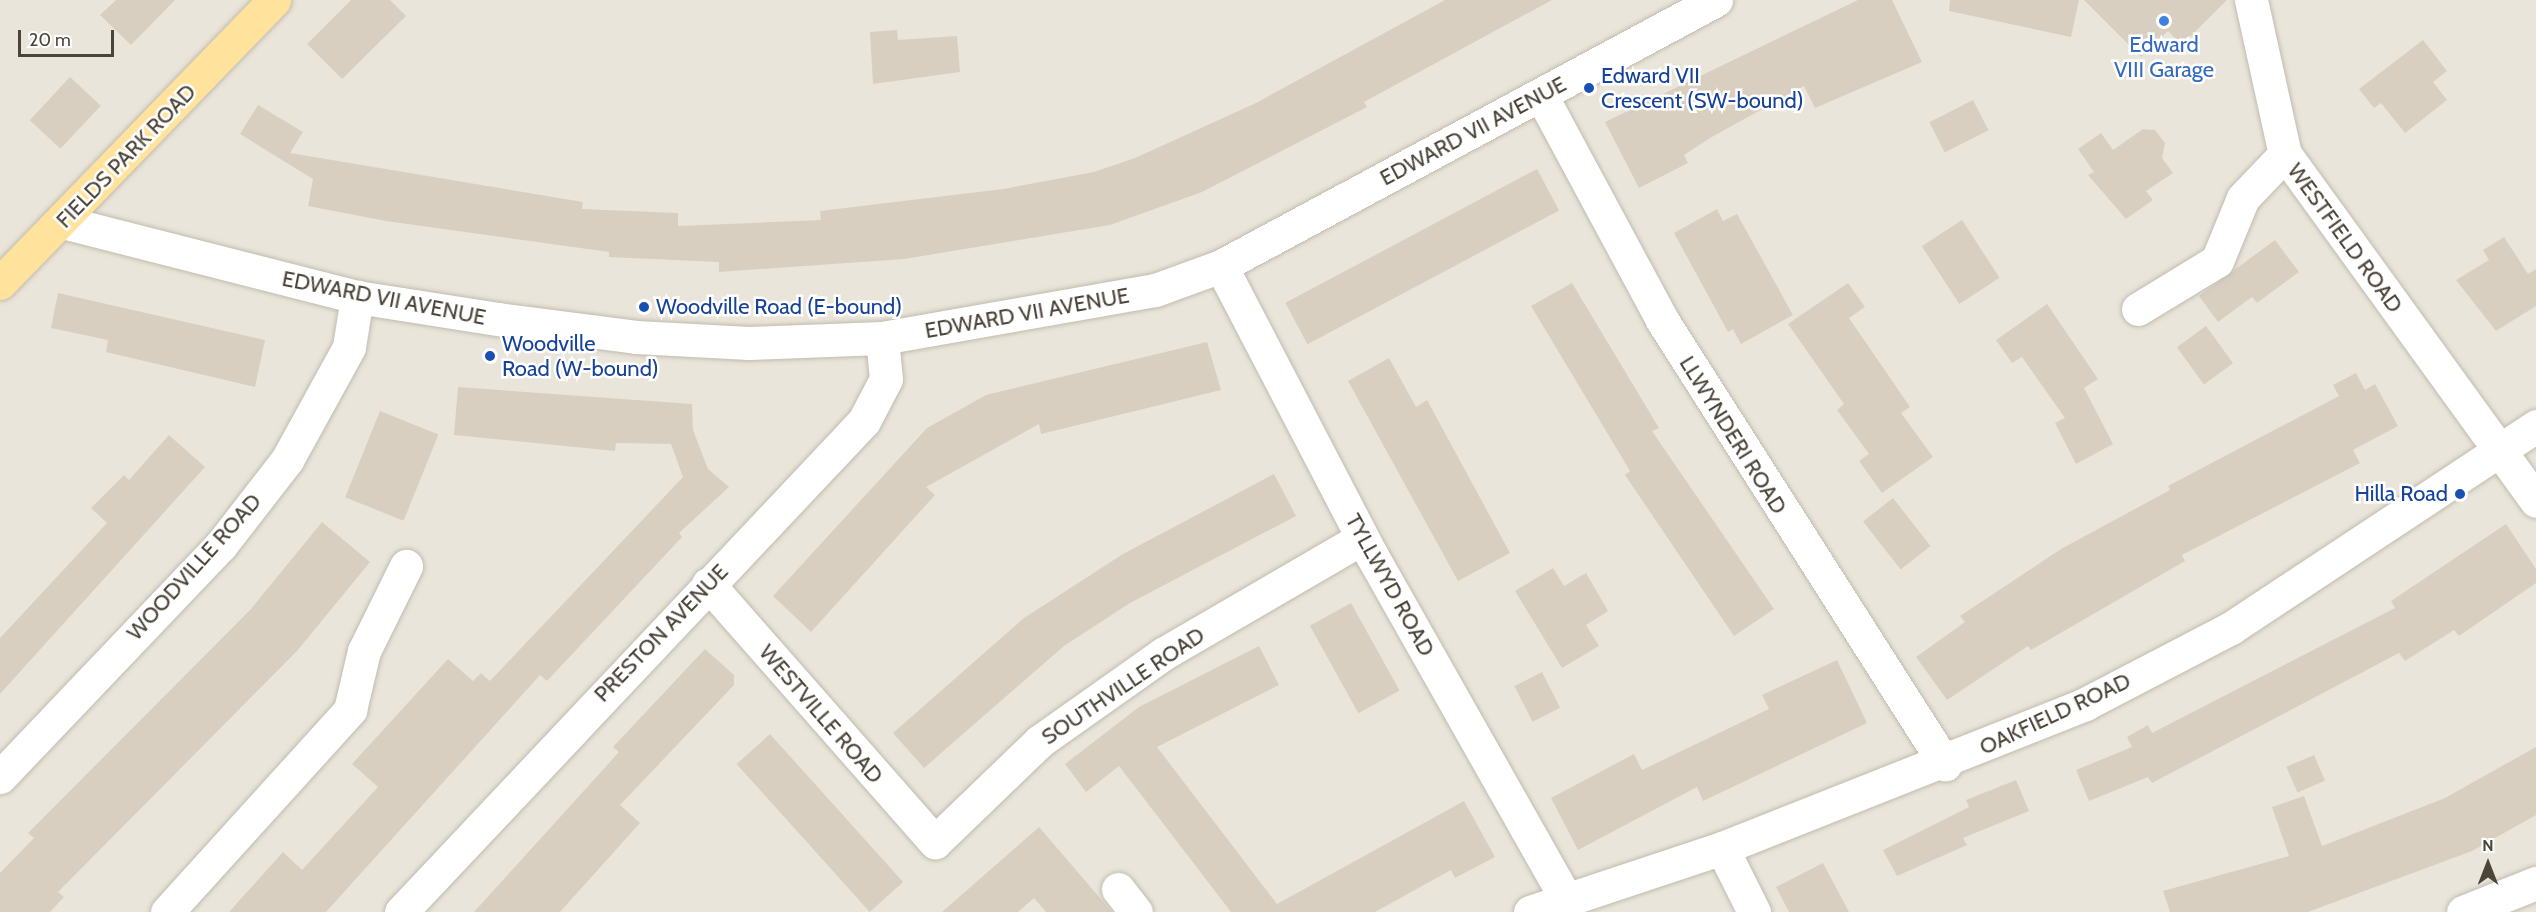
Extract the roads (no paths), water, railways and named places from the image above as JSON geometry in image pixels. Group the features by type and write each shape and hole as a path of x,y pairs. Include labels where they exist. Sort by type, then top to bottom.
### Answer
{"main road":[{"name":"FIELDS PARK ROAD","path":"0,284 63,222 274,0"}],"street":[{"name":"EDWARD VII AVENUE","path":"63,222 357,297 636,338 749,343 882,338 1155,290 1221,266 1716,0"},
{"name":"WESTFIELD ROAD","path":"2251,0 2285,154 2498,451"},
{"name":"LLWYNDERI ROAD","path":"1541,95 1662,320 1945,764"},
{"path":"2138,309 2217,261 2243,198 2285,154"},
{"name":"TYLLWYD ROAD","path":"1221,266 1362,538 1566,899"},
{"name":"WOODVILLE ROAD","path":"0,777 221,544 288,460 349,347 357,297"},
{"name":"PRESTON AVENUE","path":"400,912 864,421 886,379 882,338"},
{"name":"OAKFIELD ROAD","path":"1530,912 1722,848 1945,764 2085,704 2231,628 2536,426"},
{"path":"2498,451 2536,501"},
{"name":"SOUTHVILLE ROAD","path":"935,842 1040,741 1163,654 1362,538"},
{"path":"167,912 350,710 364,651 406,566"},
{"name":"WESTVILLE ROAD","path":"708,584 935,842"},
{"path":"1722,848 1754,912"},
{"path":"2463,912 2536,883"}],"place":[{"name":"Edward VIII Garage","path":"2164,21"},
{"name":"Edward VII Crescent (SW-bound)","path":"1589,88"},
{"name":"Woodville Road (E-bound)","path":"644,307"},
{"name":"Woodville Road (W-bound)","path":"490,356"},
{"name":"Hilla Road","path":"2460,494"}]}
